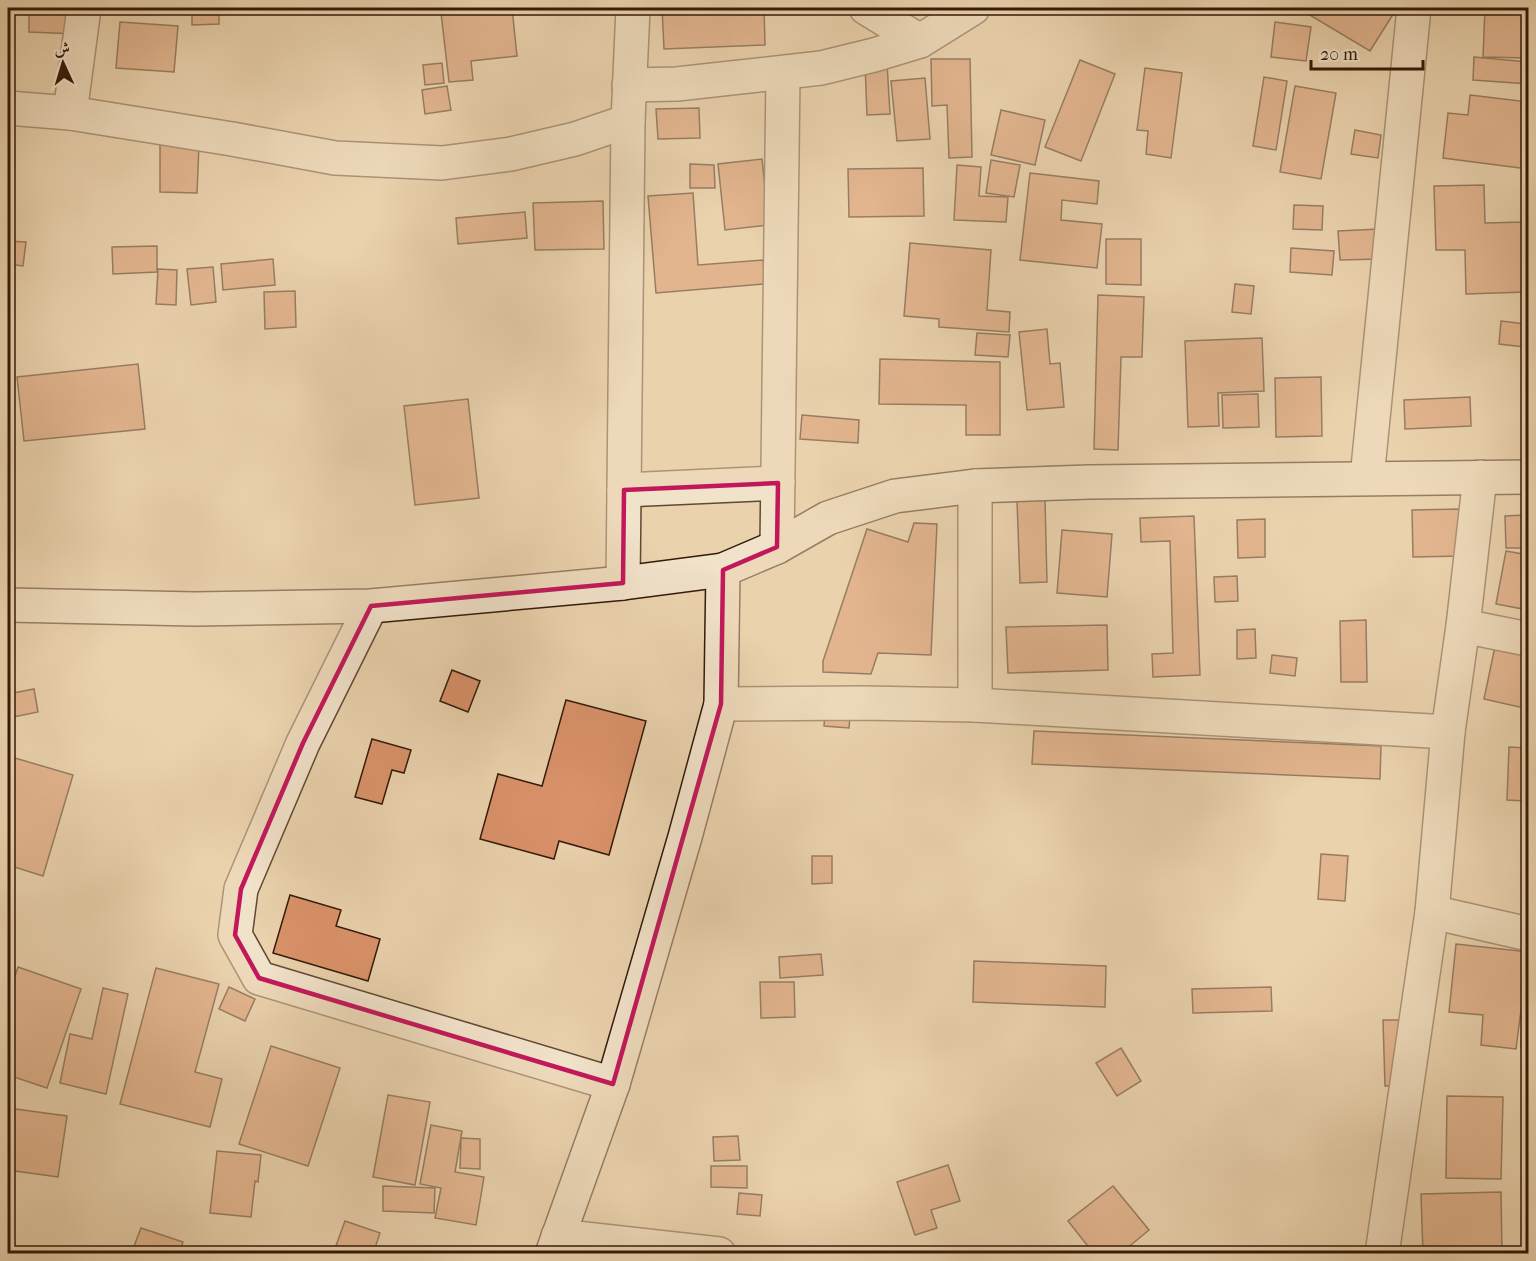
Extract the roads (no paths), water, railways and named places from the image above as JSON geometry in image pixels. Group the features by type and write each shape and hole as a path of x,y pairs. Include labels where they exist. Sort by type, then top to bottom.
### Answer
{"street":[{"path":"70,113 84,8"},
{"path":"623,583 628,121 633,8"},
{"path":"866,8 920,41"},
{"path":"629,85 677,84 821,68 920,41 973,8"},
{"path":"1367,478 1414,8"},
{"path":"777,547 783,74"},
{"path":"8,108 70,113 335,158 442,163 511,154 576,139 628,121"},
{"path":"1382,1254 1432,912 1448,732 1480,477"},
{"path":"8,605 195,609 371,606 623,583 723,570 777,547 828,518 895,496 975,486 1089,482 1528,477"},
{"path":"624,490 778,483"},
{"path":"975,486 975,705"},
{"path":"719,1254 555,1245 613,1084 686,837 721,704 723,570"},
{"path":"371,606 303,743 241,889 235,935 259,978 613,1084"},
{"path":"1463,626 1528,639"},
{"path":"721,704 975,705 1448,732"},
{"path":"1432,912 1528,933"}]}
